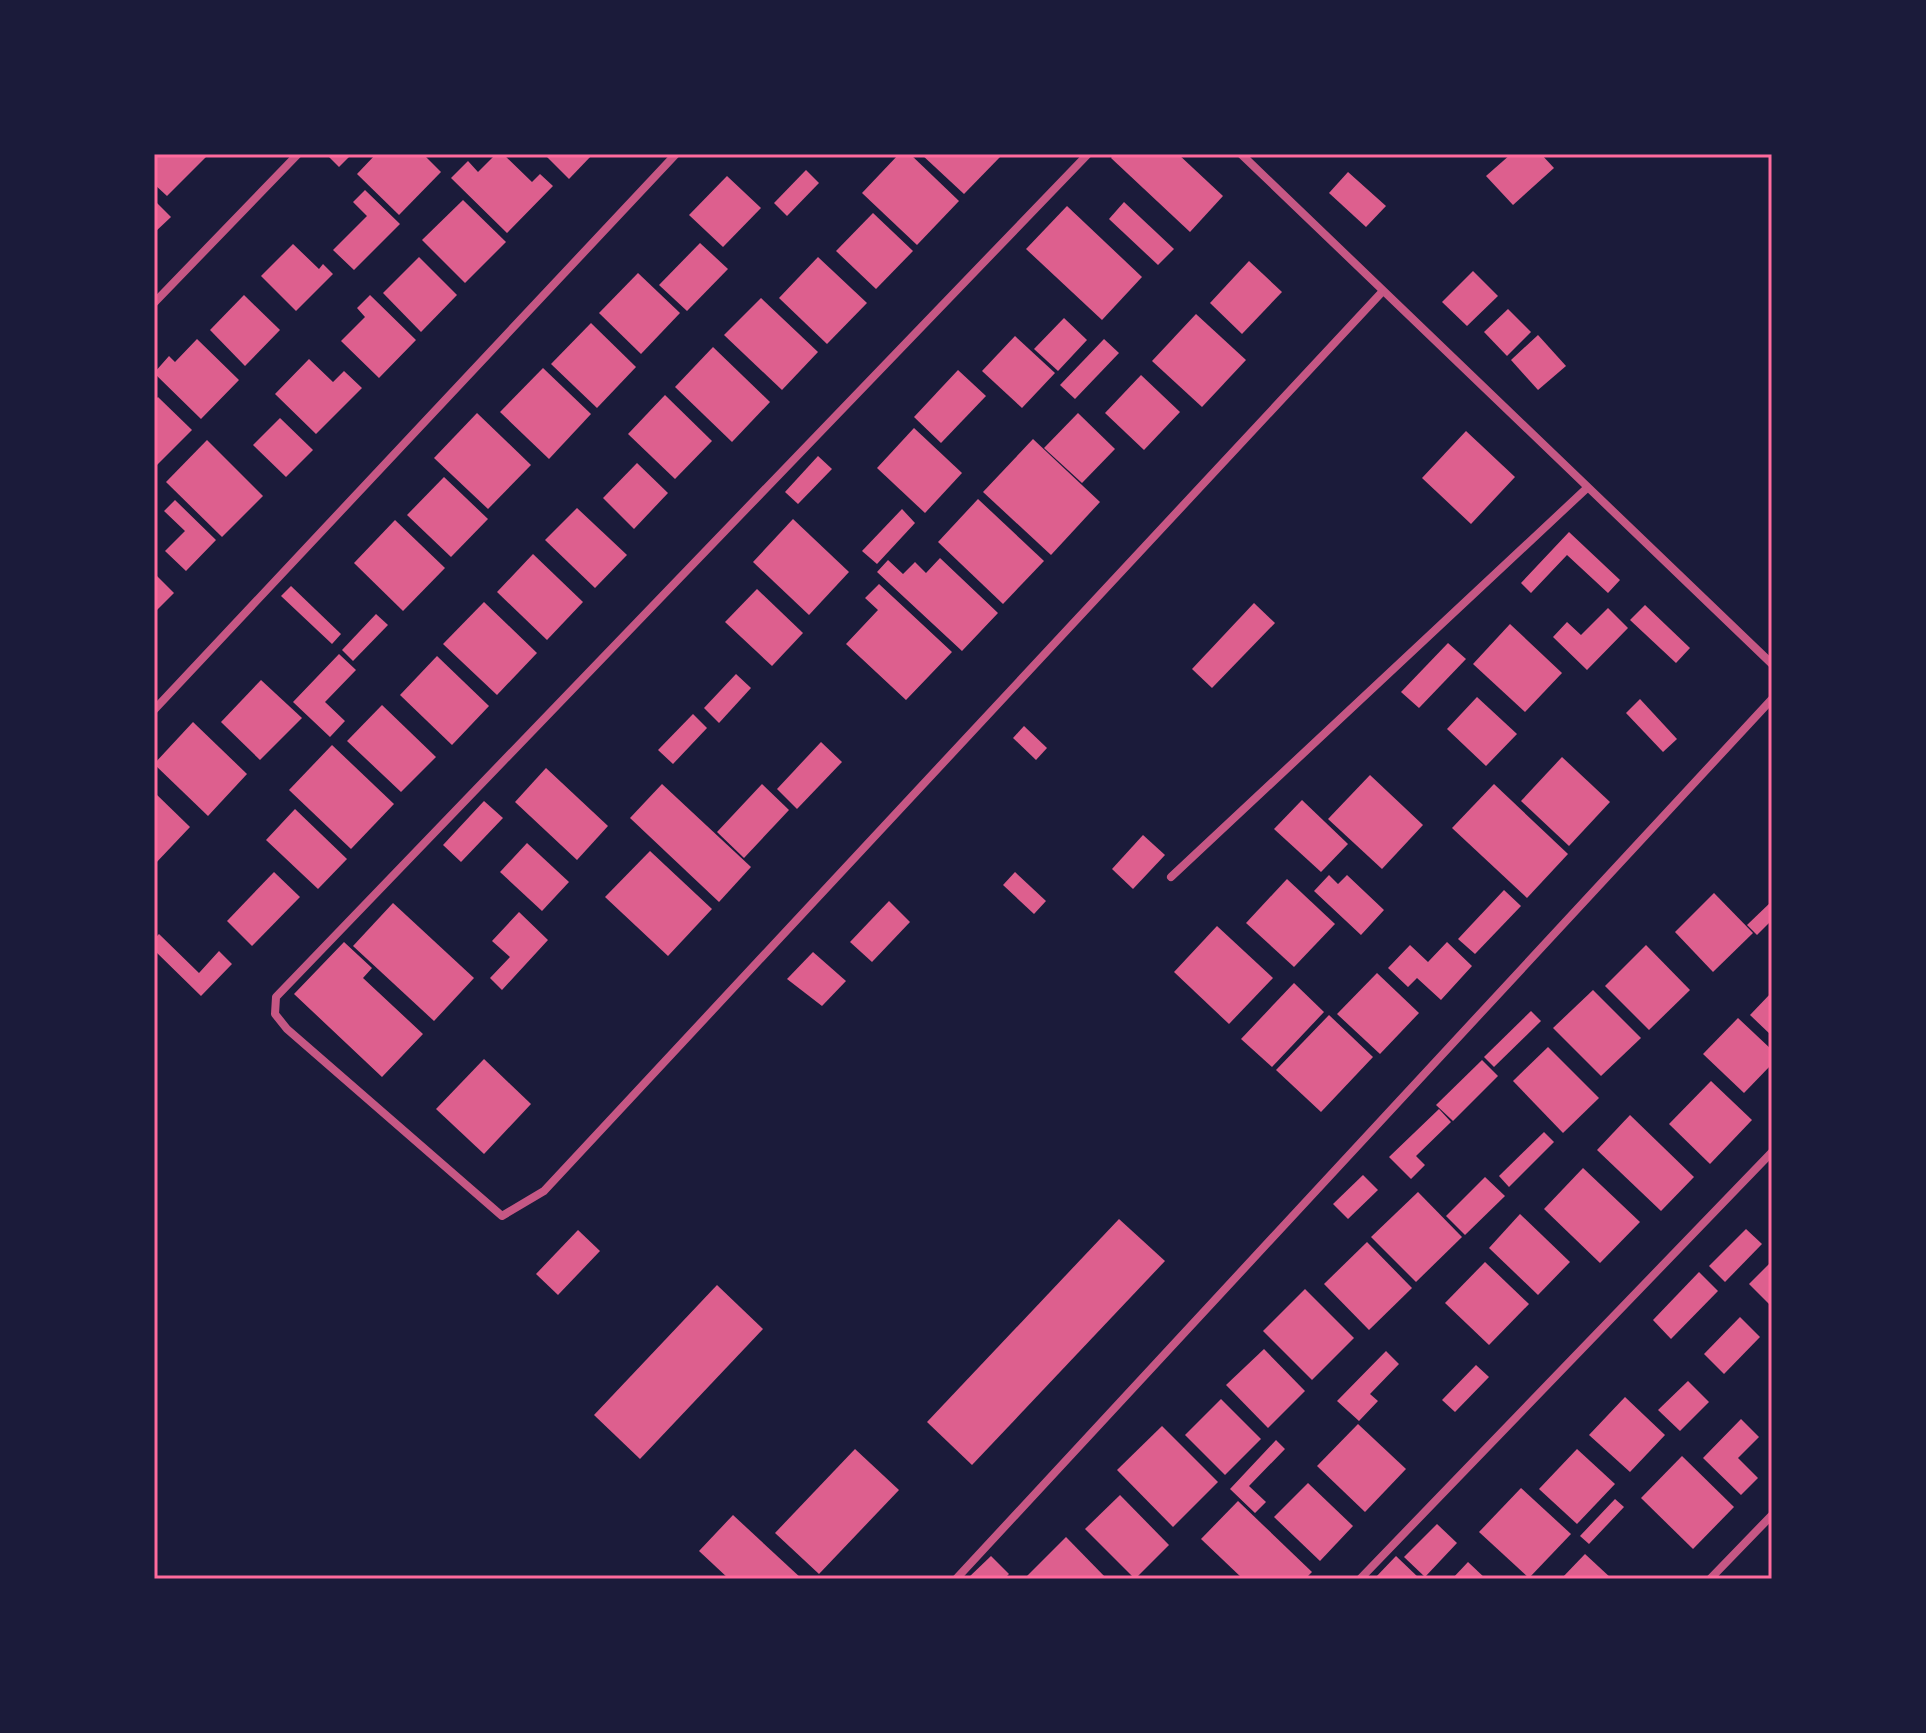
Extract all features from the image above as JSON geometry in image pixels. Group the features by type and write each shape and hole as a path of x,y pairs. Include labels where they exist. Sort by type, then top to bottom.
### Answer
{"street":[{"path":"154,303 298,154"},
{"path":"154,710 676,154"},
{"path":"1088,154 276,997 275,1014 287,1029 502,1216 544,1191 1382,292"},
{"path":"1241,154 1772,664"},
{"path":"1171,877 1587,488"},
{"path":"956,1579 1772,699"},
{"path":"1360,1579 1772,1152"},
{"path":"1710,1579 1772,1515"}],"building":[{"path":"154,154 203,154 206,157 167,196 154,184"},
{"path":"326,154 352,154 339,167"},
{"path":"376,154 423,154 441,172 399,215 357,174"},
{"path":"496,154 503,154 532,182 540,174 553,186 507,233 451,178 468,161 478,172"},
{"path":"544,154 593,154 569,179"},
{"path":"899,154 910,154 959,201 917,245 862,193"},
{"path":"921,154 999,154 1001,156 964,194"},
{"path":"1114,154 1178,154 1223,196 1190,232 1111,158"},
{"path":"1511,154 1541,154 1554,168 1513,205 1486,176"},
{"path":"806,170 819,183 787,216 774,203"},
{"path":"1348,172 1386,206 1366,227 1329,193"},
{"path":"727,176 761,208 723,247 689,215"},
{"path":"365,190 400,224 354,270 333,250 367,216 353,202"},
{"path":"154,200 171,217 154,233"},
{"path":"463,200 506,242 465,283 422,240"},
{"path":"1124,202 1174,249 1158,265 1109,219"},
{"path":"1067,206 1142,277 1102,320 1026,249"},
{"path":"873,213 913,251 876,289 836,251"},
{"path":"700,243 728,269 687,311 659,285"},
{"path":"293,244 319,269 323,264 333,274 296,311 261,276"},
{"path":"419,257 457,295 421,332 383,293"},
{"path":"818,257 867,303 827,344 779,298"},
{"path":"1249,261 1282,292 1242,334 1210,303"},
{"path":"1473,271 1498,296 1467,326 1442,302"},
{"path":"638,273 680,313 641,354 599,313"},
{"path":"244,295 280,330 245,366 210,330"},
{"path":"370,295 416,340 379,378 341,341 365,317 357,308"},
{"path":"761,298 818,352 782,390 724,335"},
{"path":"1508,309 1531,332 1507,356 1484,332"},
{"path":"1196,314 1246,360 1202,407 1152,361"},
{"path":"1064,318 1087,340 1058,371 1034,349"},
{"path":"591,323 636,367 597,408 551,364"},
{"path":"1538,335 1566,366 1538,390 1511,360"},
{"path":"1015,336 1055,373 1022,408 982,371"},
{"path":"197,339 239,380 201,419 154,373 169,356 175,362"},
{"path":"1104,339 1119,353 1075,399 1060,385"},
{"path":"713,347 770,402 732,442 675,387"},
{"path":"309,359 333,382 344,371 362,388 316,434 275,394"},
{"path":"543,368 591,414 549,459 500,412"},
{"path":"958,370 986,396 941,443 914,417"},
{"path":"1141,375 1180,412 1144,450 1105,413"},
{"path":"665,395 712,441 675,479 628,434"},
{"path":"158,397 192,430 154,468 154,401"},
{"path":"477,413 531,465 488,509 434,458"},
{"path":"1078,413 1115,449 1082,483 1044,448"},
{"path":"280,418 313,450 286,477 253,445"},
{"path":"914,428 962,473 925,513 877,468"},
{"path":"1466,431 1515,477 1471,524 1422,478"},
{"path":"1033,439 1100,502 1051,555 983,492"},
{"path":"207,440 263,496 222,537 166,482"},
{"path":"818,456 832,469 798,504 785,492"},
{"path":"637,463 668,493 634,529 603,498"},
{"path":"444,477 488,519 451,557 407,515"},
{"path":"978,499 1044,561 1003,604 938,542"},
{"path":"175,500 216,540 186,571 165,551 185,531 164,511"},
{"path":"577,508 627,555 595,588 545,540"},
{"path":"902,509 915,523 877,564 862,551"},
{"path":"793,519 849,572 809,615 753,562"},
{"path":"395,520 445,568 403,611 354,563"},
{"path":"1569,532 1620,580 1608,593 1567,555 1531,593 1521,583"},
{"path":"533,554 583,602 547,640 497,592"},
{"path":"940,558 998,613 962,651 877,572 888,560 903,574 915,562 926,573"},
{"path":"154,573 174,593 154,613"},
{"path":"879,584 952,652 906,700 846,644 878,610 865,598"},
{"path":"291,586 341,634 332,644 281,596"},
{"path":"757,589 803,633 772,666 725,622"},
{"path":"484,602 537,653 497,695 443,644"},
{"path":"1254,603 1275,623 1212,688 1192,669"},
{"path":"1645,605 1690,648 1676,663 1630,620"},
{"path":"1608,608 1628,628 1587,670 1553,637 1567,622 1581,635"},
{"path":"376,614 388,625 353,661 342,650"},
{"path":"1510,624 1562,673 1525,712 1473,664"},
{"path":"1448,643 1466,659 1419,708 1401,692"},
{"path":"339,654 356,670 325,702 345,721 330,737 293,702"},
{"path":"437,656 489,706 452,745 400,695"},
{"path":"736,674 751,688 719,723 704,708"},
{"path":"261,680 302,718 260,760 221,722"},
{"path":"1477,697 1517,734 1486,766 1447,729"},
{"path":"1640,699 1677,739 1663,752 1626,713"},
{"path":"382,705 436,757 401,792 347,741"},
{"path":"693,714 707,728 673,764 658,750"},
{"path":"193,722 247,774 208,816 154,764"},
{"path":"1024,726 1047,748 1036,760 1013,738"},
{"path":"821,742 842,762 797,809 777,789"},
{"path":"332,745 394,804 351,849 289,790"},
{"path":"1562,757 1610,802 1569,846 1521,801"},
{"path":"546,768 608,826 577,860 515,802"},
{"path":"1370,775 1423,825 1382,869 1328,819"},
{"path":"662,784 751,867 719,902 630,818"},
{"path":"762,784 789,810 744,858 717,832"},
{"path":"1494,784 1568,854 1527,898 1452,828"},
{"path":"154,792 190,827 154,865"},
{"path":"1302,800 1348,844 1321,872 1274,829"},
{"path":"484,801 503,818 461,862 443,845"},
{"path":"295,809 347,859 318,889 266,840"},
{"path":"1143,835 1165,855 1133,889 1112,869"},
{"path":"527,843 569,882 542,911 500,872"},
{"path":"650,851 712,909 668,956 605,897"},
{"path":"274,872 300,897 252,946 227,921"},
{"path":"1015,872 1046,901 1034,914 1003,885"},
{"path":"1329,875 1338,884 1347,875 1384,910 1361,935 1314,891"},
{"path":"1287,879 1335,924 1294,967 1246,923"},
{"path":"1504,890 1521,906 1475,954 1458,939"},
{"path":"1714,893 1753,933 1713,972 1675,932"},
{"path":"889,901 910,922 872,962 850,942"},
{"path":"1772,901 1772,920 1757,935 1747,925"},
{"path":"393,903 474,978 434,1021 353,946"},
{"path":"519,912 548,940 502,990 490,978 510,957 492,941"},
{"path":"1217,926 1273,978 1229,1024 1174,972"},
{"path":"159,934 199,973 219,951 232,964 201,996 154,950 154,939"},
{"path":"344,942 372,968 363,978 423,1034 382,1077 294,994"},
{"path":"1447,942 1472,966 1441,1000 1417,978 1408,987 1388,968 1410,945 1428,962"},
{"path":"1646,945 1690,990 1649,1030 1605,986"},
{"path":"813,952 846,981 822,1006 787,979"},
{"path":"1377,973 1419,1013 1380,1054 1337,1014"},
{"path":"1294,983 1324,1012 1272,1067 1241,1039"},
{"path":"1593,990 1641,1038 1601,1076 1553,1028"},
{"path":"1772,992 1772,1036 1750,1015"},
{"path":"1531,1011 1541,1021 1494,1067 1484,1057"},
{"path":"1329,1015 1373,1057 1321,1112 1276,1070"},
{"path":"1738,1018 1772,1050 1772,1064 1744,1093 1703,1054"},
{"path":"1548,1047 1599,1098 1563,1133 1513,1081"},
{"path":"484,1059 531,1104 484,1154 436,1109"},
{"path":"1482,1060 1498,1076 1453,1121 1436,1105"},
{"path":"1711,1081 1752,1120 1710,1164 1669,1124"},
{"path":"1439,1109 1451,1122 1416,1156 1425,1165 1411,1179 1389,1157"},
{"path":"1630,1115 1694,1177 1661,1211 1597,1150"},
{"path":"1544,1132 1554,1142 1509,1187 1499,1176"},
{"path":"1583,1168 1640,1222 1600,1263 1544,1209"},
{"path":"1363,1175 1378,1190 1348,1219 1333,1204"},
{"path":"1485,1177 1505,1196 1465,1235 1446,1216"},
{"path":"1418,1192 1462,1237 1416,1282 1371,1237"},
{"path":"1520,1214 1570,1262 1538,1295 1489,1248"},
{"path":"1119,1219 1165,1261 972,1465 927,1422"},
{"path":"1746,1229 1762,1244 1725,1282 1709,1266"},
{"path":"578,1230 600,1251 558,1295 536,1274"},
{"path":"1367,1242 1412,1288 1369,1330 1324,1284"},
{"path":"1772,1261 1772,1307 1749,1284"},
{"path":"1485,1262 1529,1304 1489,1345 1445,1303"},
{"path":"1699,1272 1718,1291 1671,1339 1653,1320"},
{"path":"717,1285 763,1329 640,1459 594,1415"},
{"path":"1305,1289 1354,1338 1312,1380 1263,1331"},
{"path":"1740,1317 1760,1337 1724,1374 1704,1354"},
{"path":"1264,1349 1305,1391 1268,1428 1226,1385"},
{"path":"1386,1351 1399,1364 1370,1394 1378,1401 1359,1421 1337,1401"},
{"path":"1476,1365 1489,1377 1455,1412 1442,1400"},
{"path":"1688,1381 1709,1402 1680,1431 1658,1410"},
{"path":"1625,1397 1665,1435 1630,1472 1589,1435"},
{"path":"1221,1399 1261,1439 1225,1475 1185,1435"},
{"path":"1741,1419 1759,1437 1738,1458 1758,1478 1741,1495 1703,1458"},
{"path":"1358,1424 1406,1469 1365,1512 1317,1466"},
{"path":"1162,1426 1218,1482 1173,1527 1117,1470"},
{"path":"1276,1440 1285,1449 1249,1486 1266,1502 1255,1513 1230,1489"},
{"path":"855,1449 899,1490 819,1574 775,1533"},
{"path":"1577,1449 1615,1484 1577,1524 1539,1489"},
{"path":"1682,1456 1734,1507 1693,1549 1641,1498"},
{"path":"1308,1483 1353,1526 1320,1561 1274,1517"},
{"path":"1521,1488 1571,1534 1529,1578 1479,1532"},
{"path":"1120,1495 1169,1545 1135,1579 1085,1529"},
{"path":"1615,1499 1624,1507 1589,1544 1580,1536"},
{"path":"1238,1501 1312,1572 1305,1579 1243,1579 1201,1539"},
{"path":"733,1515 802,1579 729,1579 699,1551"},
{"path":"1437,1524 1457,1543 1425,1577 1404,1557"},
{"path":"1066,1537 1107,1579 1024,1579"},
{"path":"1585,1554 1612,1579 1561,1579"},
{"path":"991,1556 1009,1574 1004,1579 967,1579"},
{"path":"1396,1556 1420,1579 1374,1579"},
{"path":"1468,1562 1486,1579 1452,1579"}]}
